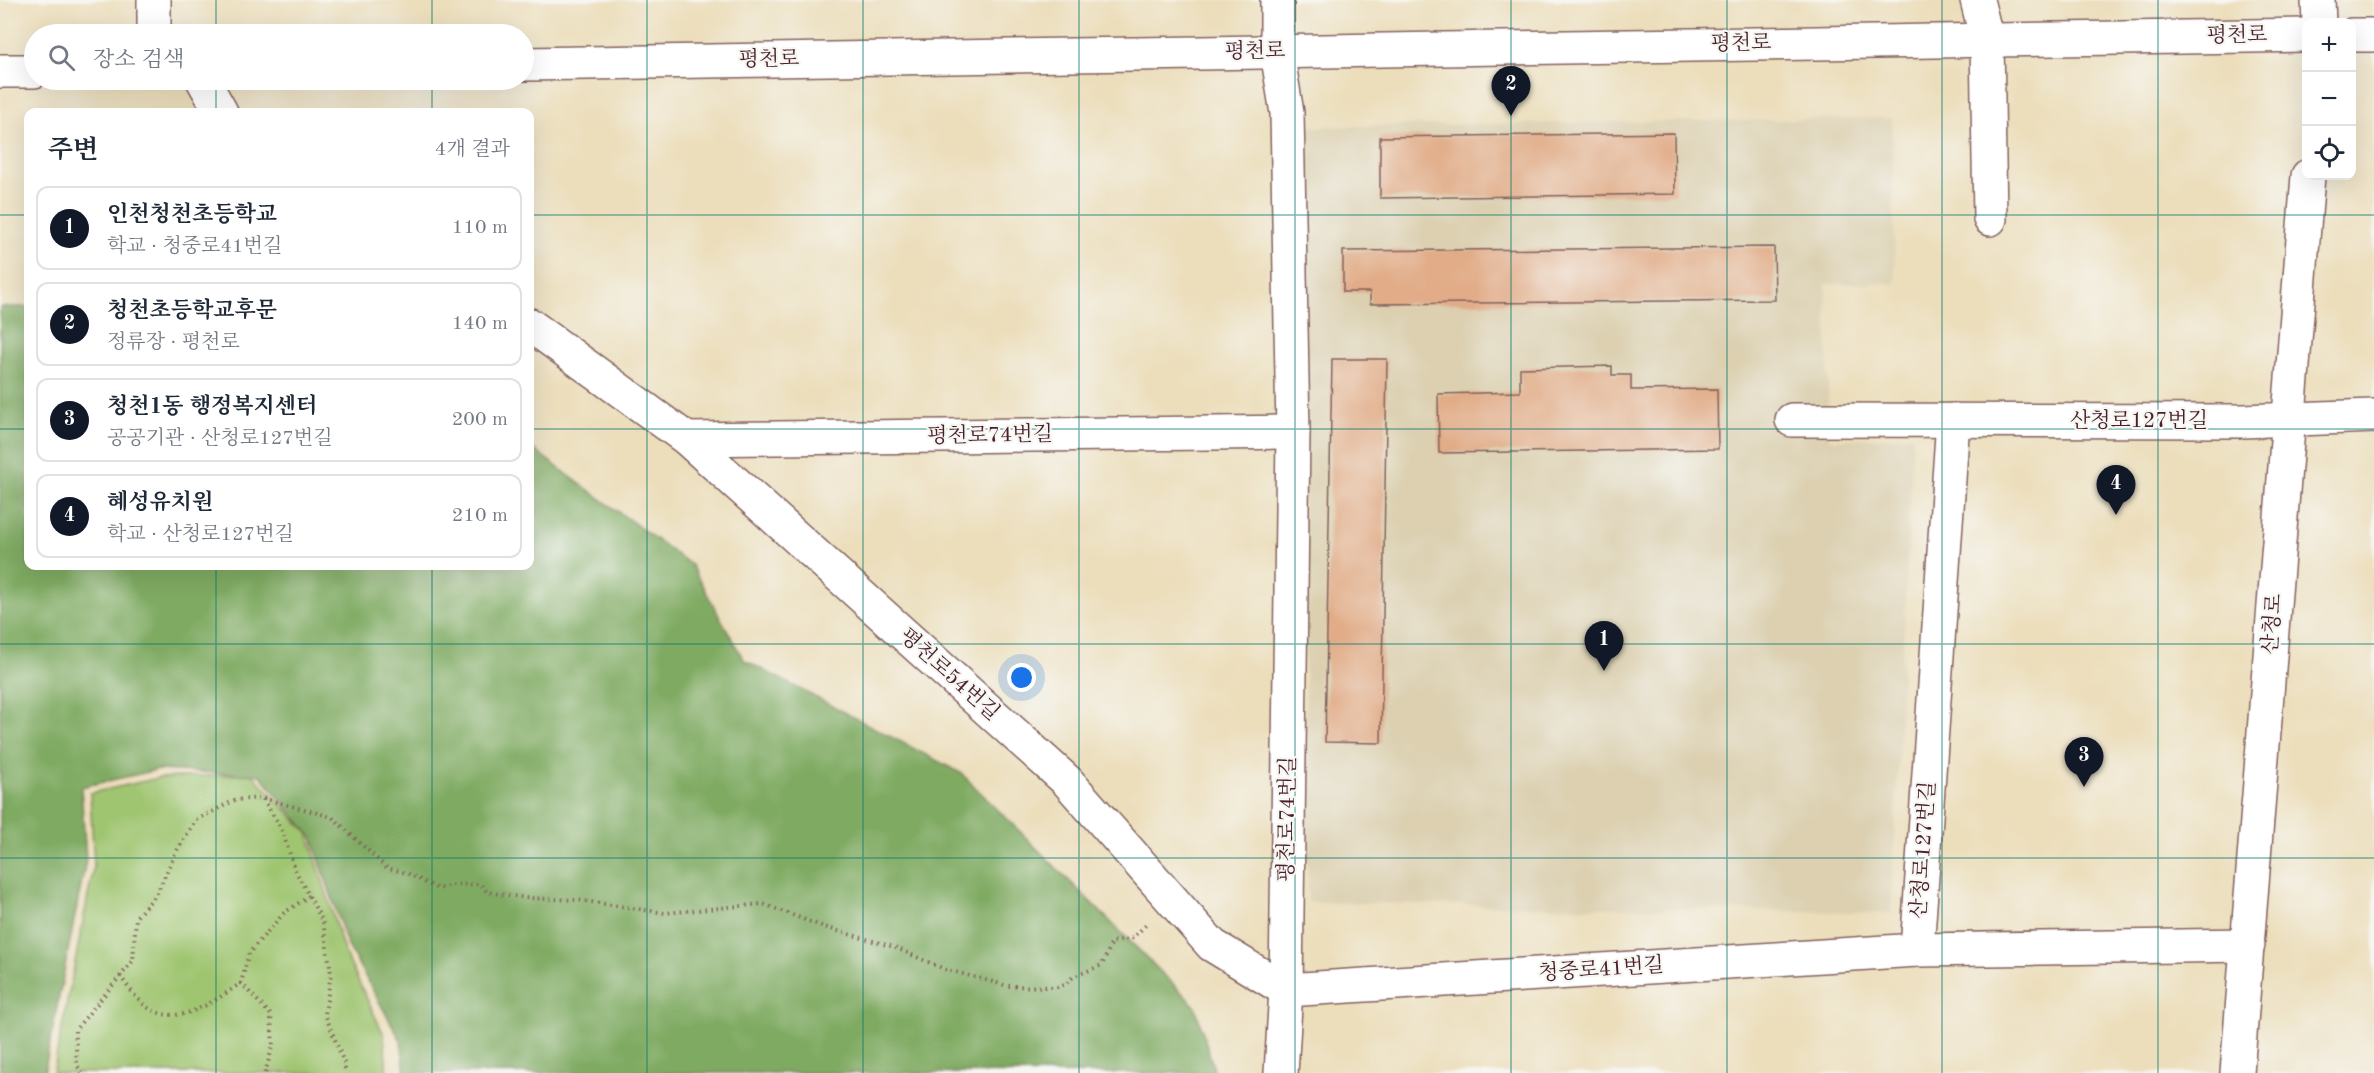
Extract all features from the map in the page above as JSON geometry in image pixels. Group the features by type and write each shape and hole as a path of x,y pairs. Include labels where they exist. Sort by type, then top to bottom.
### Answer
{"street":[{"path":"154,0 154,24"},
{"name":"평천로74번길","path":"1277,0 1277,52 1287,113 1293,432 1286,990"},
{"path":"1977,0 1987,40 1990,219"},
{"path":"2318,0 2319,18"},
{"name":"평천로","path":"534,64 2302,35"},
{"path":"2356,35 2374,35"},
{"path":"0,72 24,71"},
{"path":"209,90 219,108"},
{"name":"산청로","path":"2238,1073 2308,180"},
{"name":"평천로54번길","path":"534,328 687,439 1068,781 1212,945 1286,990"},
{"name":"산청로127번길","path":"1792,420 2289,419 2374,416"},
{"name":"산청로127번길","path":"1953,420 1917,950 2248,945"},
{"name":"평천로74번길","path":"687,439 1293,432"},
{"name":"청중로41번길","path":"1286,990 1917,950"},
{"path":"1281,1073 1286,990"}],"path":[{"path":"262,798 281,828 296,872 323,922 332,973 325,1014 345,1065 345,1073"},
{"path":"82,1073 77,1065 75,1030 133,961 136,917 156,895 176,852 196,820 235,800 262,798 332,817 387,868 407,873 438,889 451,885 480,884 487,892 526,898 578,900 665,913 763,904 825,927 894,947 944,969 1008,986 1057,987 1102,965 1112,942 1132,938 1169,898"},
{"path":"120,976 135,996 151,1010 164,1014 181,1014 208,1005 241,983 249,953 284,913 309,896"},
{"path":"241,983 271,1015 273,1045 266,1073"}],"shaded area":[{"path":"1892,118 1895,283 1826,284 1829,440 1913,436 1891,913 1308,902 1299,127"}],"green space":[{"path":"0,307 24,307 24,570 534,570 534,450 691,565 744,660 961,773 1195,1006 1215,1073 405,1073 401,1041 347,944 312,837 260,775 157,770 81,787 86,860 44,1073 0,1073"},
{"path":"252,774 308,833 344,951 384,1035 387,1073 53,1073 94,866 90,793 159,778"}],"building":[{"path":"1674,133 1675,194 1380,198 1380,137"},
{"path":"1774,247 1775,300 1370,304 1370,292 1343,292 1343,251"},
{"path":"1332,359 1387,359 1381,743 1325,742"},
{"path":"1612,366 1612,375 1631,375 1631,390 1717,389 1718,449 1439,453 1438,394 1520,392 1520,368"}],"place":[{"name":"청천초등학교후문","path":"1511,116"},
{"name":"혜성유치원","path":"2116,515"},
{"name":"인천청천초등학교","path":"1604,671"},
{"name":"청천1동 행정복지센터","path":"2084,787"}]}
